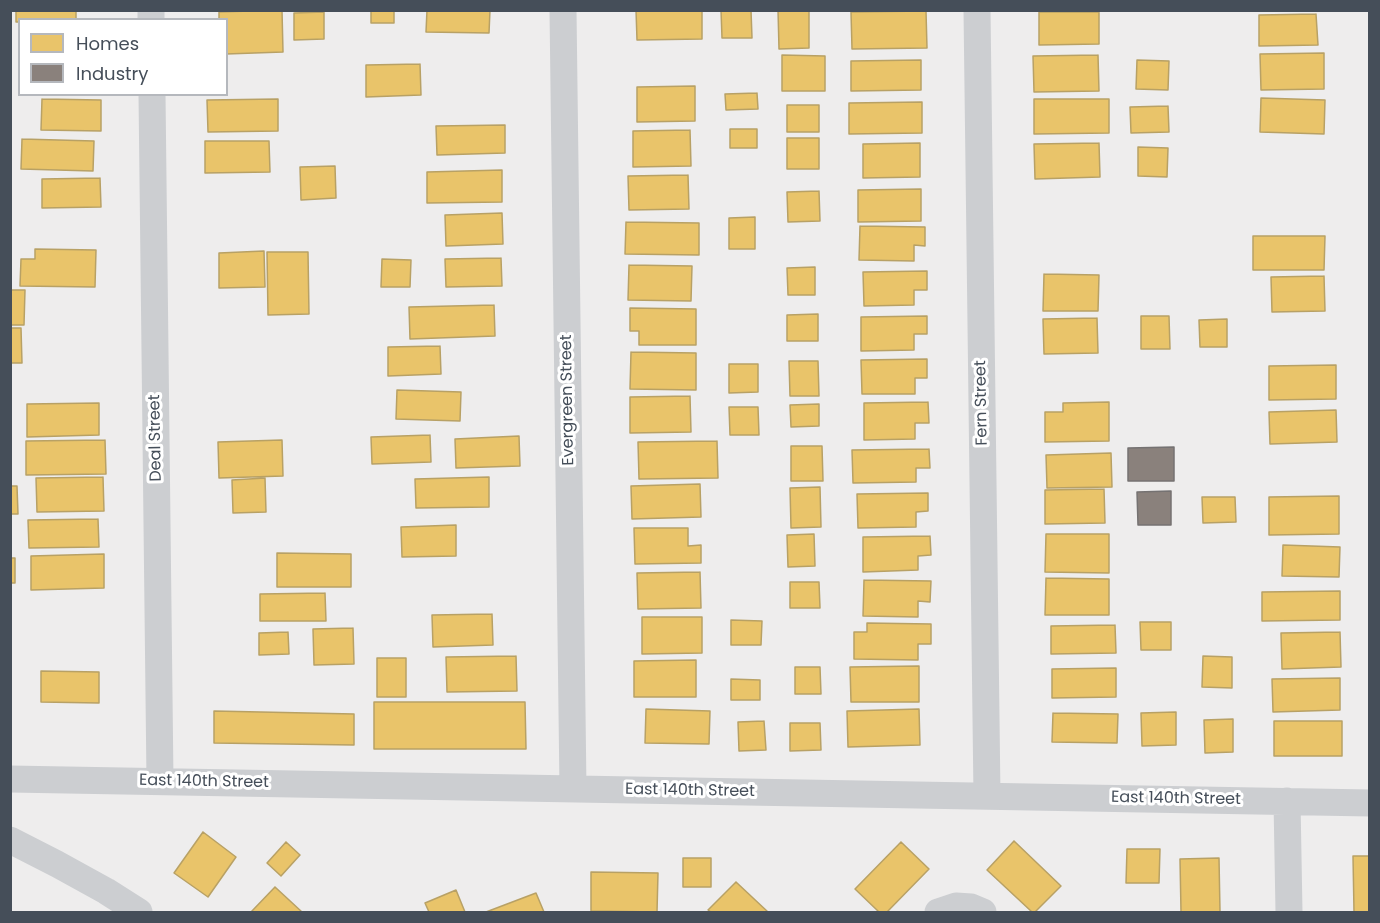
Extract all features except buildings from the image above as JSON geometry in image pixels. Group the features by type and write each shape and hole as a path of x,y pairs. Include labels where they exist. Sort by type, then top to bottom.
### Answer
{"street":[{"name":"Evergreen Street","path":"563,10 573,789"},
{"name":"Fern Street","path":"977,10 987,796"},
{"name":"Deal Street","path":"152,96 160,781"},
{"name":"East 140th Street","path":"10,779 1370,803"},
{"path":"1287,801 1289,912"},
{"path":"10,840 67,869 140,912"},
{"path":"938,912 956,906 971,907 982,912"}]}
